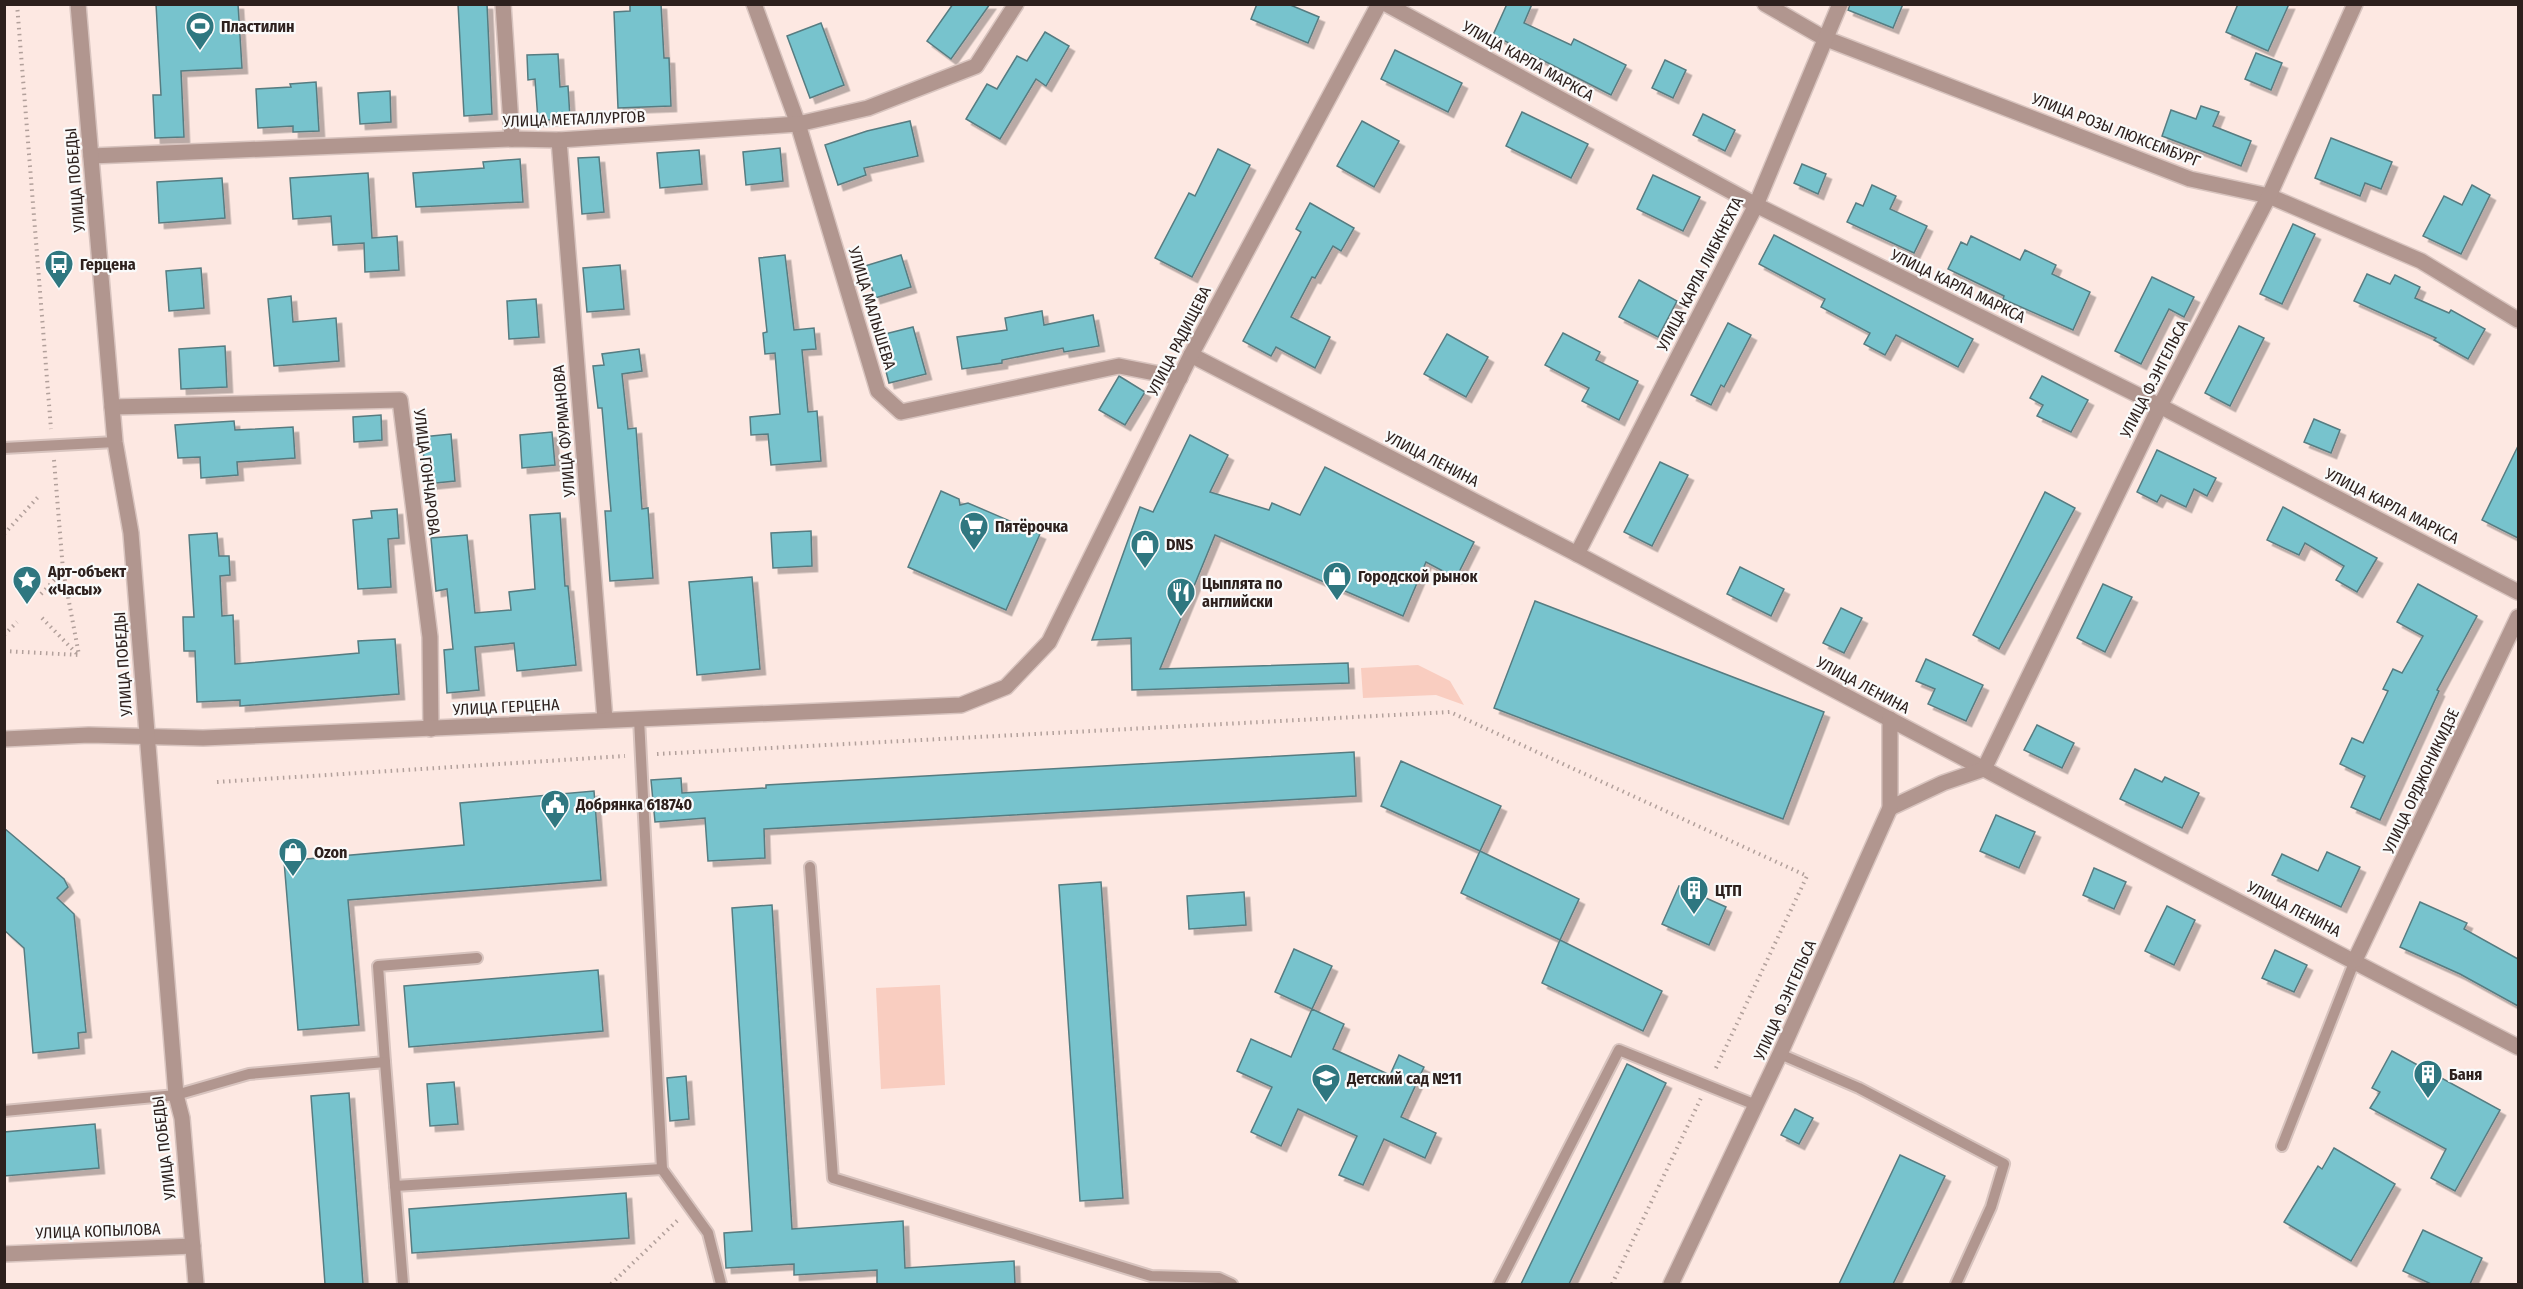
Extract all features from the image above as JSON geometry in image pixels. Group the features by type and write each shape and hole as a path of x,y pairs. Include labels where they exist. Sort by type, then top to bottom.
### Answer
{"street":[{"name":"УЛИЦА ПОБЕДЫ","path":"78,4 115,442 130,533 176,1095 182,1118 196,1284"},
{"path":"503,4 512,139"},
{"name":"УЛИЦА МАЛЫШЕВА","path":"754,4 798,124 878,391 901,412 1119,366 1180,378"},
{"name":"УЛИЦА МЕТАЛЛУРГОВ","path":"91,156 512,139 559,140 798,124 868,108 976,66 1016,4"},
{"name":"УЛИЦА РАДИЩЕВА","path":"1006,687 1049,642 1191,355 1379,4"},
{"name":"УЛИЦА КАРЛА МАРКСА","path":"1386,4 1756,205 2160,406 2518,592"},
{"name":"УЛИЦА РОЗЫ ЛЮКСЕМБУРГ","path":"1765,4 1824,38 2190,179 2269,196 2421,261 2518,320"},
{"name":"УЛИЦА КАРЛА ЛИБКНЕХТА","path":"1577,554 1756,205 1840,4"},
{"name":"УЛИЦА Ф.ЭНГЕЛЬСА","path":"1984,769 2160,406 2269,196 2355,4"},
{"name":"УЛИЦА ФУРМАНОВА","path":"559,140 605,720"},
{"name":"УЛИЦА ЛЕНИНА","path":"1191,355 1577,554 2518,1047"},
{"name":"УЛИЦА ГОНЧАРОВА","path":"112,407 400,400 430,637 431,729"},
{"name":"УЛИЦА ОРДЖОНИКИДЗЕ","path":"2355,960 2518,617"},
{"name":"УЛИЦА ГЕРЦЕНА","path":"4,740 89,735 203,738 961,705 1006,687"},
{"name":"УЛИЦА Ф.ЭНГЕЛЬСА","path":"1671,1284 1780,1054 1890,808 1890,719"},
{"path":"1890,808 1943,783 1984,769"},
{"name":"УЛИЦА КОПЫЛОВА","path":"4,1254 193,1246"}],"lane":[{"path":"4,448 115,442"},
{"path":"639,719 662,1169 708,1233 721,1284"},
{"path":"810,867 833,1178 1151,1276 1219,1278 1232,1284"},
{"path":"403,1284 378,966 477,958"},
{"path":"2282,1146 2355,960"},
{"path":"1499,1284 1619,1050 1756,1105"},
{"path":"1780,1054 1859,1088 2004,1164 1991,1207 1956,1284"},
{"path":"4,1111 176,1095 249,1074 385,1062"},
{"path":"395,1186 662,1169"}],"path":[{"path":"17,4 63,570 79,655"},
{"path":"4,534 39,496"},
{"path":"40,594 63,570"},
{"path":"42,618 79,655"},
{"path":"4,635 16,622"},
{"path":"4,651 79,655"},
{"path":"217,782 641,755 1450,712 1807,876 1612,1284"},
{"path":"611,1284 690,1208"}],"shaded area":[{"path":"1418,665 1450,681 1464,705 1436,695 1363,698 1361,668"},
{"path":"940,985 945,1085 881,1089 876,988"}],"building":[{"name":"Пластилин","path":"156,4 238,4 242,68 181,71 184,137 155,138 153,95 161,95"},
{"path":"458,4 487,4 492,114 464,116"},
{"path":"630,4 661,4 664,58 669,58 671,106 618,108 614,12 630,11"},
{"path":"953,4 990,4 951,59 927,41"},
{"path":"1257,4 1288,4 1319,17 1308,43 1251,19"},
{"path":"1507,4 1532,4 1524,23 1571,45 1574,39 1626,65 1611,95 1493,35"},
{"path":"1850,4 1903,4 1893,28 1848,10"},
{"path":"2238,4 2289,4 2268,51 2226,32"},
{"path":"821,23 844,85 810,98 787,36"},
{"path":"1045,32 1069,46 1046,86 1036,79 1000,139 966,119 987,84 997,89 1017,56 1027,61"},
{"path":"1395,50 1462,83 1448,112 1381,79"},
{"path":"2256,53 2282,63 2271,90 2245,79"},
{"path":"558,54 560,87 568,86 570,118 538,121 535,79 528,80 527,55"},
{"path":"1665,60 1686,70 1673,98 1652,88"},
{"path":"316,82 319,131 293,132 293,126 258,128 256,89 291,87 290,84"},
{"path":"390,91 391,122 360,124 358,93"},
{"path":"2201,106 2219,112 2213,126 2251,141 2241,166 2162,136 2171,110 2196,119"},
{"path":"1522,112 1588,144 1571,178 1506,146"},
{"path":"1703,114 1735,130 1725,151 1693,135"},
{"path":"910,121 918,156 864,168 866,175 838,185 825,145 867,131"},
{"path":"1362,121 1399,141 1374,187 1337,166"},
{"path":"2331,138 2392,162 2381,189 2365,183 2360,196 2315,178"},
{"path":"780,148 783,181 746,185 743,152"},
{"path":"1218,149 1250,165 1192,277 1155,258 1189,193 1195,196"},
{"path":"699,150 702,184 660,188 657,153"},
{"path":"599,157 604,212 582,214 578,158"},
{"path":"520,159 523,202 416,207 413,173 484,168 483,162"},
{"path":"1802,164 1826,174 1818,194 1794,183"},
{"path":"368,173 372,238 397,236 399,270 365,272 364,243 333,245 331,216 293,219 290,178"},
{"path":"1653,175 1700,197 1683,231 1637,209"},
{"path":"222,178 225,218 159,223 157,182"},
{"path":"1872,185 1896,196 1890,209 1927,226 1914,253 1847,222 1856,203 1863,206"},
{"path":"2472,185 2490,195 2461,254 2423,236 2444,196 2462,205"},
{"path":"1310,203 1354,228 1341,251 1333,246 1315,278 1312,277 1291,317 1330,337 1315,368 1276,347 1271,356 1243,341 1301,232 1296,229"},
{"path":"2293,224 2315,234 2282,304 2260,294"},
{"path":"1774,235 1973,339 1958,367 1896,335 1885,355 1864,344 1870,333 1821,307 1825,299 1759,264"},
{"path":"1971,236 2020,260 2025,250 2056,265 2052,274 2090,292 2073,330 2003,299 2004,296 1948,269 1961,242 1967,245"},
{"path":"785,255 794,330 814,328 816,349 802,350 808,412 817,411 821,461 771,465 768,434 751,435 750,417 780,414 775,353 765,354 763,333 767,332 759,258"},
{"path":"901,255 911,287 875,298 865,266"},
{"path":"620,265 624,309 587,312 583,268"},
{"path":"201,268 204,308 169,311 166,271"},
{"path":"2367,274 2390,284 2395,275 2420,287 2415,298 2449,313 2451,310 2485,329 2468,359 2434,340 2436,338 2354,301"},
{"path":"2152,277 2194,297 2184,317 2169,309 2141,364 2115,351"},
{"path":"1639,280 1677,301 1658,337 1619,317"},
{"path":"291,296 293,322 336,318 339,361 274,366 268,299"},
{"path":"536,299 539,337 509,339 507,301"},
{"path":"1042,311 1044,325 1093,315 1099,346 1064,352 1063,348 1002,360 1002,363 962,369 957,337 1007,330 1005,318"},
{"path":"1728,323 1751,335 1724,387 1721,385 1711,405 1691,395"},
{"path":"2239,326 2264,338 2230,406 2205,393"},
{"path":"913,327 926,374 889,383 877,336"},
{"path":"1563,333 1600,352 1596,360 1638,381 1619,420 1582,401 1589,388 1545,365"},
{"path":"1447,334 1488,357 1466,397 1424,374"},
{"path":"225,346 227,387 181,389 179,349"},
{"path":"639,349 642,371 622,374 628,429 636,428 642,509 648,508 653,578 610,581 605,511 611,511 602,408 598,408 593,366 604,365 602,354"},
{"path":"1119,376 1145,392 1125,425 1099,410"},
{"path":"2042,376 2088,400 2071,432 2037,416 2043,405 2030,398"},
{"path":"381,415 382,440 354,442 353,417"},
{"path":"2314,419 2340,430 2331,453 2304,442"},
{"path":"234,421 235,430 293,427 295,458 237,462 238,475 201,478 200,457 178,458 175,425"},
{"path":"552,432 555,465 522,468 520,435"},
{"path":"451,434 455,481 426,484 422,437"},
{"path":"1190,435 1228,455 1210,492 1269,510 1272,503 1300,515 1325,467 1474,542 1456,578 1426,562 1403,616 1215,535 1160,669 1348,663 1349,683 1132,690 1131,638 1092,640 1140,507 1153,512"},
{"path":"2518,446 2518,538 2482,520"},
{"path":"2157,450 2216,478 2207,496 2194,489 2186,507 2161,495 2157,502 2137,492"},
{"path":"1660,462 1688,475 1652,546 1624,532"},
{"name":"Пятёрочка","path":"941,491 959,499 960,505 968,503 1040,534 1006,610 908,567"},
{"path":"2045,492 2075,508 1999,649 1973,635"},
{"path":"2283,507 2377,558 2357,592 2336,580 2344,566 2305,543 2299,555 2267,540"},
{"path":"397,509 399,538 388,539 391,587 358,589 353,520 372,518 371,511"},
{"path":"560,513 565,586 568,586 576,665 517,671 514,643 475,647 479,690 447,693 444,650 453,649 447,589 436,591 431,538 467,535 475,613 511,610 509,592 535,589 530,515"},
{"path":"811,531 812,566 773,568 771,533"},
{"path":"217,533 219,556 229,556 230,575 220,576 222,616 233,615 235,664 359,653 358,641 395,639 399,694 240,706 240,700 197,702 195,651 184,651 183,617 194,617 189,535"},
{"path":"1740,567 1784,589 1771,616 1727,594"},
{"path":"752,577 760,669 697,675 689,582"},
{"path":"2103,584 2132,597 2105,652 2077,638"},
{"path":"2418,584 2477,616 2437,690 2439,691 2380,820 2351,807 2365,776 2340,764 2352,738 2363,743 2388,691 2383,689 2393,669 2402,673 2423,636 2397,622"},
{"path":"1535,601 1824,712 1783,819 1494,708"},
{"path":"1841,608 1862,618 1844,653 1823,643"},
{"path":"1926,659 1983,685 1966,721 1928,704 1935,689 1916,681"},
{"path":"2037,725 2074,743 2062,768 2024,750"},
{"path":"1354,752 1356,796 764,829 765,858 708,861 705,818 655,822 651,780 681,778 682,793 766,788 766,785"},
{"path":"1401,761 1501,806 1480,851 1381,806"},
{"path":"2135,769 2162,782 2165,777 2199,793 2182,828 2120,799"},
{"path":"594,791 601,880 348,900 359,1025 298,1030 284,861 464,845 460,803"},
{"path":"1996,815 2035,832 2019,868 1980,851"},
{"path":"4,828 64,879 68,887 57,898 74,914 86,1032 78,1033 79,1048 33,1053 24,948 4,930"},
{"path":"1480,851 1579,899 1560,940 1461,893"},
{"path":"2327,852 2360,867 2341,907 2272,875 2282,854 2318,871"},
{"path":"2094,868 2126,882 2114,909 2083,895"},
{"path":"1101,882 1123,1198 1080,1201 1059,885"},
{"name":"ЦТП","path":"1679,886 1726,907 1709,945 1662,924"},
{"path":"1244,892 1246,925 1189,929 1187,896"},
{"path":"2420,902 2467,923 2464,929 2518,959 2518,1006 2460,974 2400,947"},
{"path":"772,905 792,1229 903,1221 905,1268 1014,1261 1015,1284 877,1284 877,1270 794,1275 794,1264 726,1268 724,1233 752,1231 732,908"},
{"path":"2167,906 2195,920 2174,965 2145,951"},
{"path":"1560,940 1662,991 1643,1031 1542,983"},
{"path":"1294,949 1332,966 1312,1009 1275,992"},
{"path":"2275,950 2307,965 2294,992 2262,978"},
{"path":"598,970 603,1031 409,1047 404,986"},
{"path":"1312,1009 1344,1024 1333,1049 1390,1075 1399,1055 1424,1067 1401,1117 1436,1133 1425,1158 1384,1139 1363,1185 1339,1175 1357,1136 1298,1109 1281,1146 1251,1132 1272,1087 1237,1071 1251,1039 1291,1057"},
{"name":"Баня","path":"2392,1051 2500,1110 2455,1191 2431,1178 2446,1149 2370,1108 2380,1092 2372,1088"},
{"path":"1627,1064 1666,1083 1569,1284 1521,1284"},
{"path":"686,1076 689,1119 670,1121 667,1078"},
{"path":"454,1082 458,1124 430,1126 427,1084"},
{"path":"349,1093 363,1284 325,1284 311,1096"},
{"path":"1795,1109 1813,1118 1799,1144 1781,1135"},
{"path":"95,1124 99,1168 4,1176 4,1132"},
{"path":"2334,1148 2395,1184 2351,1261 2284,1222 2318,1166 2322,1169"},
{"path":"1900,1155 1945,1176 1893,1284 1839,1284"},
{"path":"626,1193 629,1238 412,1253 409,1209"},
{"path":"2423,1230 2482,1258 2470,1284 2431,1284 2403,1271"}],"place":[{"name":"Пластилин","path":"200,52"},
{"name":"Герцена","path":"59,290"},
{"name":"Пятёрочка","path":"974,552"},
{"name":"DNS","path":"1145,570"},
{"name":"Городской рынок","path":"1337,602"},
{"name":"Арт-объект «Часы»","path":"27,606"},
{"name":"Цыплята по английски","path":"1181,618"},
{"name":"Добрянка 618740","path":"555,830"},
{"name":"Ozon","path":"293,878"},
{"name":"ЦТП","path":"1694,916"},
{"name":"Баня","path":"2428,1100"},
{"name":"Детский сад №11","path":"1326,1104"}]}
